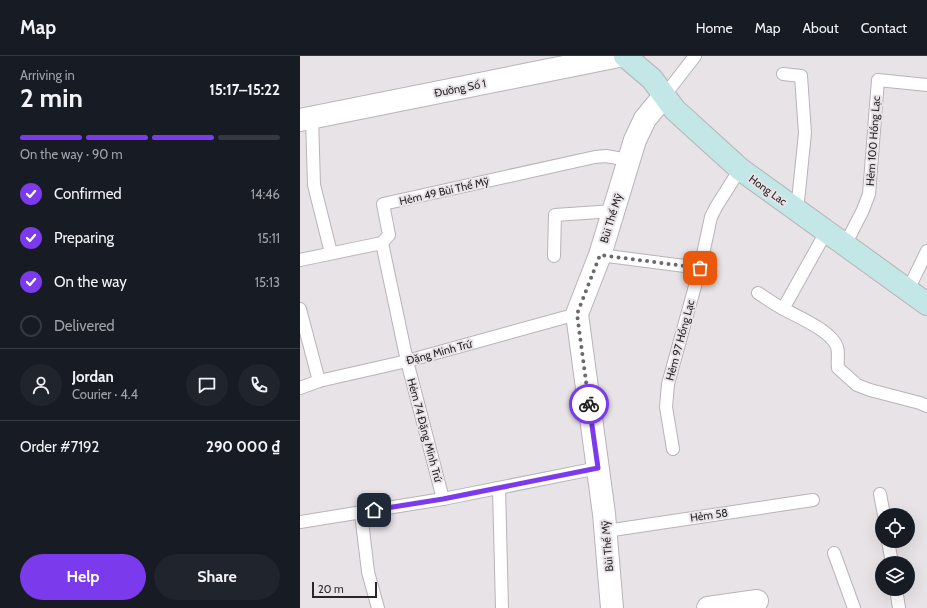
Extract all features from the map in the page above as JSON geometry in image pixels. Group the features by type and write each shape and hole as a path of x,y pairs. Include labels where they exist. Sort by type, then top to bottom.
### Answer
{"street":[{"name":"Đường Số 1","path":"306,119 619,56"},
{"name":"Hong Lac","path":"625,56 652,79 676,110 740,169 796,211 927,304"},
{"name":"Bùi Thế Mỹ","path":"612,608 606,531 577,314 600,255 635,140 645,119 664,96"},
{"path":"708,608 757,601"}],"lane":[{"path":"664,96 695,56"},
{"path":"783,74 801,76 805,133 796,211"},
{"name":"Hẻm 100 Hồng Lạc","path":"845,246 863,210 869,194 878,80 927,85"},
{"path":"306,119 314,185 331,253"},
{"name":"Hẻm 49 Bùi Thế Mỹ","path":"382,243 389,235 383,204 595,156 606,156 628,160"},
{"name":"Hẻm 97 Hồng Lạc","path":"673,449 666,407 668,384 700,268 711,217 740,169"},
{"path":"554,256 555,214 614,211"},
{"path":"783,309 826,232"},
{"path":"300,260 382,243"},
{"name":"Hẻm 74 Đặng Minh Trứ","path":"382,243 407,361 443,499"},
{"path":"908,290 927,251"},
{"path":"600,255 700,268"},
{"path":"758,293 783,309 796,315 832,339 837,347 838,368 857,385 927,406"},
{"path":"300,309 320,381"},
{"name":"Đặng Minh Trứ","path":"300,388 320,381 407,361 577,314"},
{"path":"300,522 443,499 598,468"},
{"path":"499,488 502,608"},
{"path":"880,494 883,508"},
{"name":"Hẻm 58","path":"606,531 813,500"},
{"path":"361,513 368,572 378,608"},
{"path":"834,553 854,608"},
{"path":"897,596 899,608"}],"way so far":[{"path":"589,404 577,314 600,255 700,268"}],"route":[{"path":"374,510 443,499 598,468 589,404"}]}
